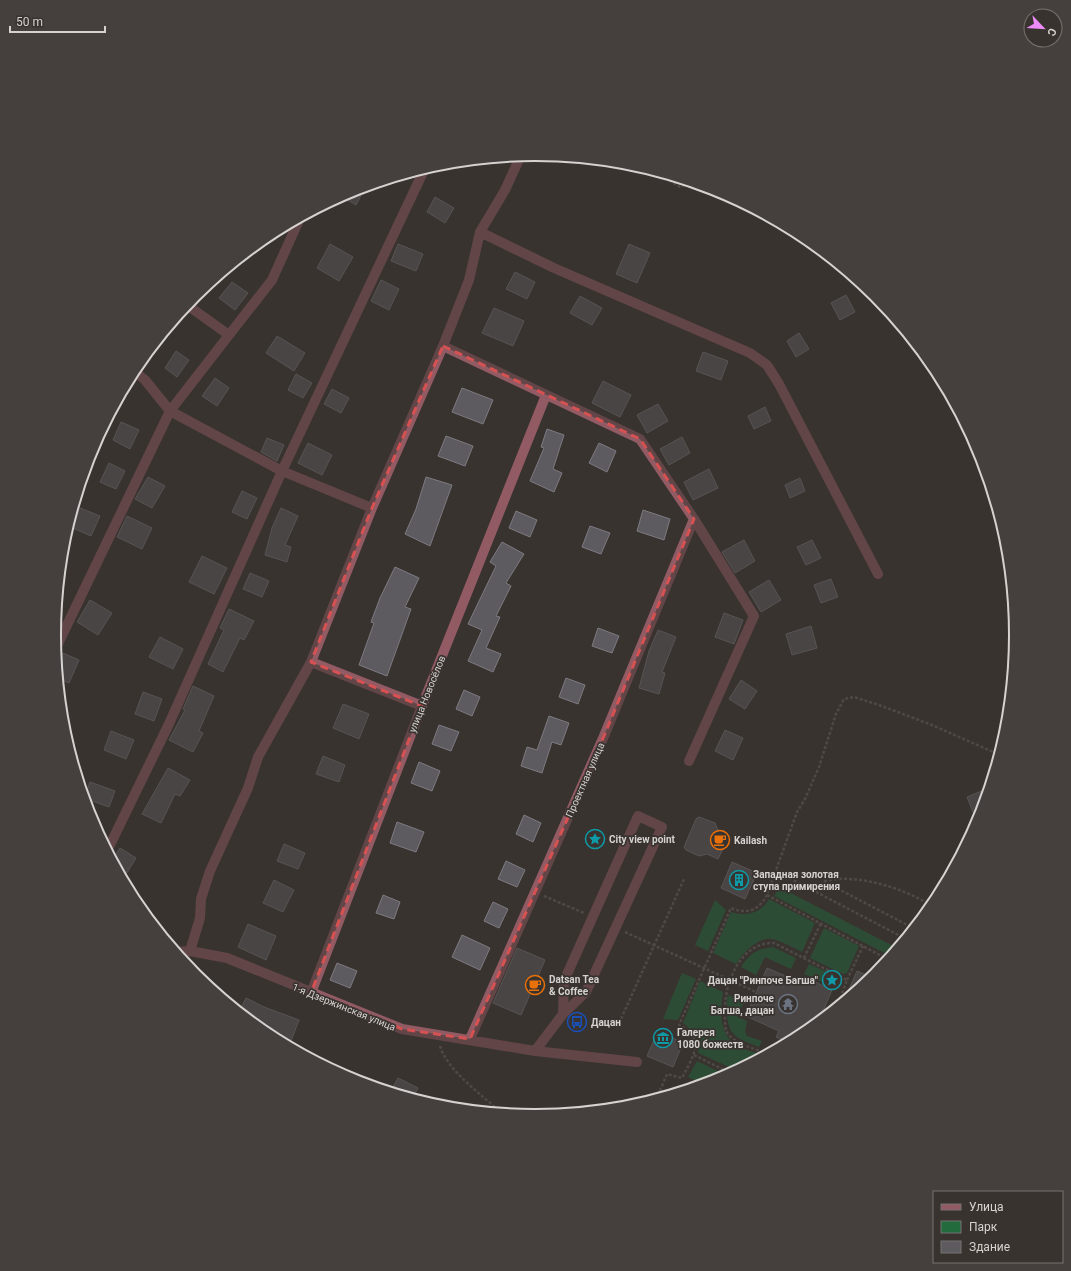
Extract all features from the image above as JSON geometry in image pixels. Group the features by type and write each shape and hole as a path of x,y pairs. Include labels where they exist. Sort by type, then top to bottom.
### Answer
{"street":[{"path":"190,951 200,918 201,899 210,871 248,788 258,757 311,662 372,508 443,346 469,280 480,232 505,190 518,162"},
{"path":"110,845 168,726 282,471 422,175"},
{"path":"61,639 170,411 272,280 296,226"},
{"path":"480,232 554,268 750,353 767,366 779,384 878,574"},
{"path":"192,309 228,335"},
{"path":"443,346 640,439 694,519 754,616 689,761"},
{"path":"139,375 145,380 170,411 282,471 372,508"},
{"name":"улица Новосёлов","path":"311,994 422,706 546,395"},
{"name":"Проектная улица","path":"470,1039 601,743 694,519"},
{"path":"311,662 422,706"},
{"path":"535,1051 563,1014 586,992 662,827 638,816 564,981 563,1014"},
{"name":"1-я Дзержинская улица","path":"182,952 190,951 227,958 311,994 402,1029 470,1039 485,1044 637,1062"}],"path":[{"path":"669,180 680,187 685,185"},
{"path":"659,1094 667,1074 682,1078 694,1055 696,1045 694,1037 688,1029 679,1024 731,908 740,912 750,911 763,902 767,895 797,812 805,799 819,767 836,714 844,699 854,697 879,705 932,725 995,753"},
{"path":"776,871 901,937"},
{"path":"910,926 823,881 836,878 856,878 898,890 926,903 919,915"},
{"path":"617,1028 684,879"},
{"path":"767,895 884,957"},
{"path":"544,896 593,917"},
{"path":"804,958 821,924"},
{"path":"630,934 731,979 756,992"},
{"path":"763,1051 739,1042 731,1037 726,1030 724,1000 731,979 747,952 768,943 774,943 847,980"},
{"path":"840,999 863,946"},
{"path":"436,1034 440,1049 447,1061 472,1087 496,1108"},
{"path":"694,1055 725,1070"}],"highlighted area":[{"path":"443,346 640,439 694,519 604,736 470,1039 402,1029 311,993 422,706 311,662 372,508"}],"green space":[{"path":"779,887 894,946 886,954 774,896"},
{"path":"769,899 815,923 802,952 776,940 770,939 753,945 743,954 736,964 713,953 731,912 742,914 753,913 762,908"},
{"path":"715,900 726,910 708,951 695,945"},
{"path":"824,928 859,946 847,973 843,974 810,958"},
{"path":"773,947 796,958 791,969 765,957 756,975 741,967 754,952"},
{"path":"809,964 838,977 841,980 838,989 804,974"},
{"path":"682,973 696,979 678,1020 663,1019"},
{"path":"700,981 723,992 721,1014 726,1035 741,1048 757,1053 756,1055 731,1068 698,1053 695,1036 683,1023"},
{"path":"728,995 744,1002 737,1017 747,1021 745,1032 747,1036 762,1041 759,1047 740,1039 732,1032 727,1014"},
{"path":"697,1061 721,1072 697,1081 688,1077"}],"building":[{"path":"362,194 356,205 348,200"},
{"path":"435,197 454,208 445,223 427,212"},
{"path":"330,244 353,257 339,281 317,268"},
{"path":"398,244 423,254 416,271 391,261"},
{"path":"629,244 650,253 637,283 616,274"},
{"path":"515,272 535,282 527,299 506,289"},
{"path":"381,280 399,289 389,310 371,301"},
{"path":"232,282 248,293 235,310 219,298"},
{"path":"846,295 855,312 840,320 831,303"},
{"path":"580,296 602,308 592,325 570,313"},
{"path":"494,308 524,321 513,346 482,333"},
{"path":"799,333 809,349 796,357 787,341"},
{"path":"277,336 305,353 294,371 266,353"},
{"path":"176,351 189,360 177,377 165,368"},
{"path":"703,352 728,361 721,380 696,371"},
{"path":"296,374 312,383 303,398 288,390"},
{"path":"215,378 229,388 217,406 202,396"},
{"path":"603,381 631,395 620,417 592,403"},
{"path":"462,388 493,400 483,424 452,412"},
{"path":"332,389 349,398 341,413 324,404"},
{"path":"658,404 668,421 647,433 637,415"},
{"path":"765,407 771,421 754,429 748,416"},
{"path":"121,422 139,430 130,449 113,440"},
{"path":"547,429 564,435 553,469 562,473 554,492 530,481 544,448 541,447"},
{"path":"446,436 473,446 465,466 438,456"},
{"path":"682,437 690,453 669,465 660,449"},
{"path":"267,438 284,445 277,461 261,452"},
{"path":"308,443 332,455 322,475 298,463"},
{"path":"599,443 616,451 607,472 589,463"},
{"path":"109,463 125,471 116,489 100,482"},
{"path":"709,469 718,488 693,500 684,482"},
{"path":"148,477 165,486 152,508 135,499"},
{"path":"426,477 452,485 430,546 405,534 416,509"},
{"path":"800,478 805,491 790,498 785,485"},
{"path":"242,491 257,498 247,519 232,512"},
{"path":"79,507 100,516 91,536 73,528"},
{"path":"281,508 298,516 285,545 291,547 287,562 265,555 272,528"},
{"path":"643,510 670,519 664,540 637,531"},
{"path":"516,511 537,520 530,537 509,528"},
{"path":"127,516 152,528 142,549 117,537"},
{"path":"590,526 610,533 601,554 582,547"},
{"path":"744,540 755,561 735,573 722,552"},
{"path":"812,540 821,558 806,565 797,547"},
{"path":"502,542 524,554 506,583 511,586 496,616 500,617 486,648 501,654 493,672 468,661 482,630 468,624 496,566 490,562"},
{"path":"202,556 227,568 214,594 189,582"},
{"path":"395,567 419,578 405,607 411,609 387,676 359,665 374,623 371,622 380,598"},
{"path":"250,573 269,581 262,597 243,589"},
{"path":"831,579 838,597 821,603 814,585"},
{"path":"769,580 781,600 761,612 749,592"},
{"path":"90,600 112,613 98,635 77,622"},
{"path":"229,609 254,621 244,640 240,638 223,672 208,664 224,630 220,628"},
{"path":"724,613 743,620 734,644 715,637"},
{"path":"811,626 817,648 792,655 786,634"},
{"path":"598,628 619,636 612,653 592,646"},
{"path":"658,630 676,637 662,672 665,673 659,694 639,688 649,651"},
{"path":"160,637 183,649 173,669 149,657"},
{"path":"63,653 79,660 69,683 63,680 62,656"},
{"path":"566,678 585,685 578,704 559,697"},
{"path":"741,680 757,691 745,709 729,699"},
{"path":"193,686 214,696 199,731 203,733 193,752 169,740 185,710 183,709"},
{"path":"464,690 480,697 472,716 456,709"},
{"path":"143,692 162,699 154,721 135,714"},
{"path":"343,704 369,714 359,739 333,728"},
{"path":"549,716 569,723 561,745 552,742 542,773 521,766 527,747 537,750"},
{"path":"439,725 459,732 451,751 432,744"},
{"path":"725,730 743,738 733,760 715,751"},
{"path":"111,731 134,740 126,759 104,750"},
{"path":"323,756 345,765 339,782 316,774"},
{"path":"419,762 440,771 432,791 411,783"},
{"path":"168,768 190,780 180,796 175,794 161,823 142,814"},
{"path":"90,782 115,791 109,807 91,800 87,790"},
{"path":"984,790 974,816 967,797"},
{"path":"524,815 541,823 533,842 516,834"},
{"path":"699,817 715,823 718,830 729,836 718,859 707,854 699,856 686,850 684,847 696,819"},
{"path":"397,822 424,832 416,852 390,843"},
{"path":"284,844 305,853 298,869 277,861"},
{"path":"120,848 136,858 126,874 125,873 115,855"},
{"path":"506,861 525,870 517,887 498,879"},
{"name":"Западная золотая ступа примирения","path":"732,862 757,873 745,899 721,888"},
{"path":"274,880 294,890 283,912 263,903"},
{"path":"383,895 400,902 394,919 376,913"},
{"path":"493,902 508,909 499,928 484,921"},
{"path":"248,924 276,936 266,960 238,947"},
{"path":"462,935 490,948 480,970 452,957"},
{"path":"517,948 545,960 521,1015 493,1003"},
{"path":"337,963 357,971 350,988 330,980"},
{"name":"Ринпоче Багша, дацан","path":"767,968 802,983 805,977 832,990 822,1013 783,1040 776,1037 779,1031 746,1016"},
{"path":"857,971 867,975 848,992"},
{"path":"246,998 264,1007 299,1020 291,1041 272,1030 272,1028 263,1024 241,1007"},
{"path":"658,1031 683,1043 673,1067 647,1056"},
{"path":"398,1078 418,1088 415,1094 392,1088"}],"place":[{"name":"City view point","path":"595,839"},
{"name":"Kailash","path":"720,840"},
{"name":"Западная золотая ступа примирения","path":"739,880"},
{"name":"Дацан \"Ринпоче Багша\"","path":"832,980"},
{"name":"Datsan Tea & Coffee","path":"535,985"},
{"name":"Ринпоче Багша, дацан","path":"788,1004"},
{"name":"Дацан","path":"577,1022"},
{"name":"Галерея 1080 божеств","path":"663,1038"}]}
